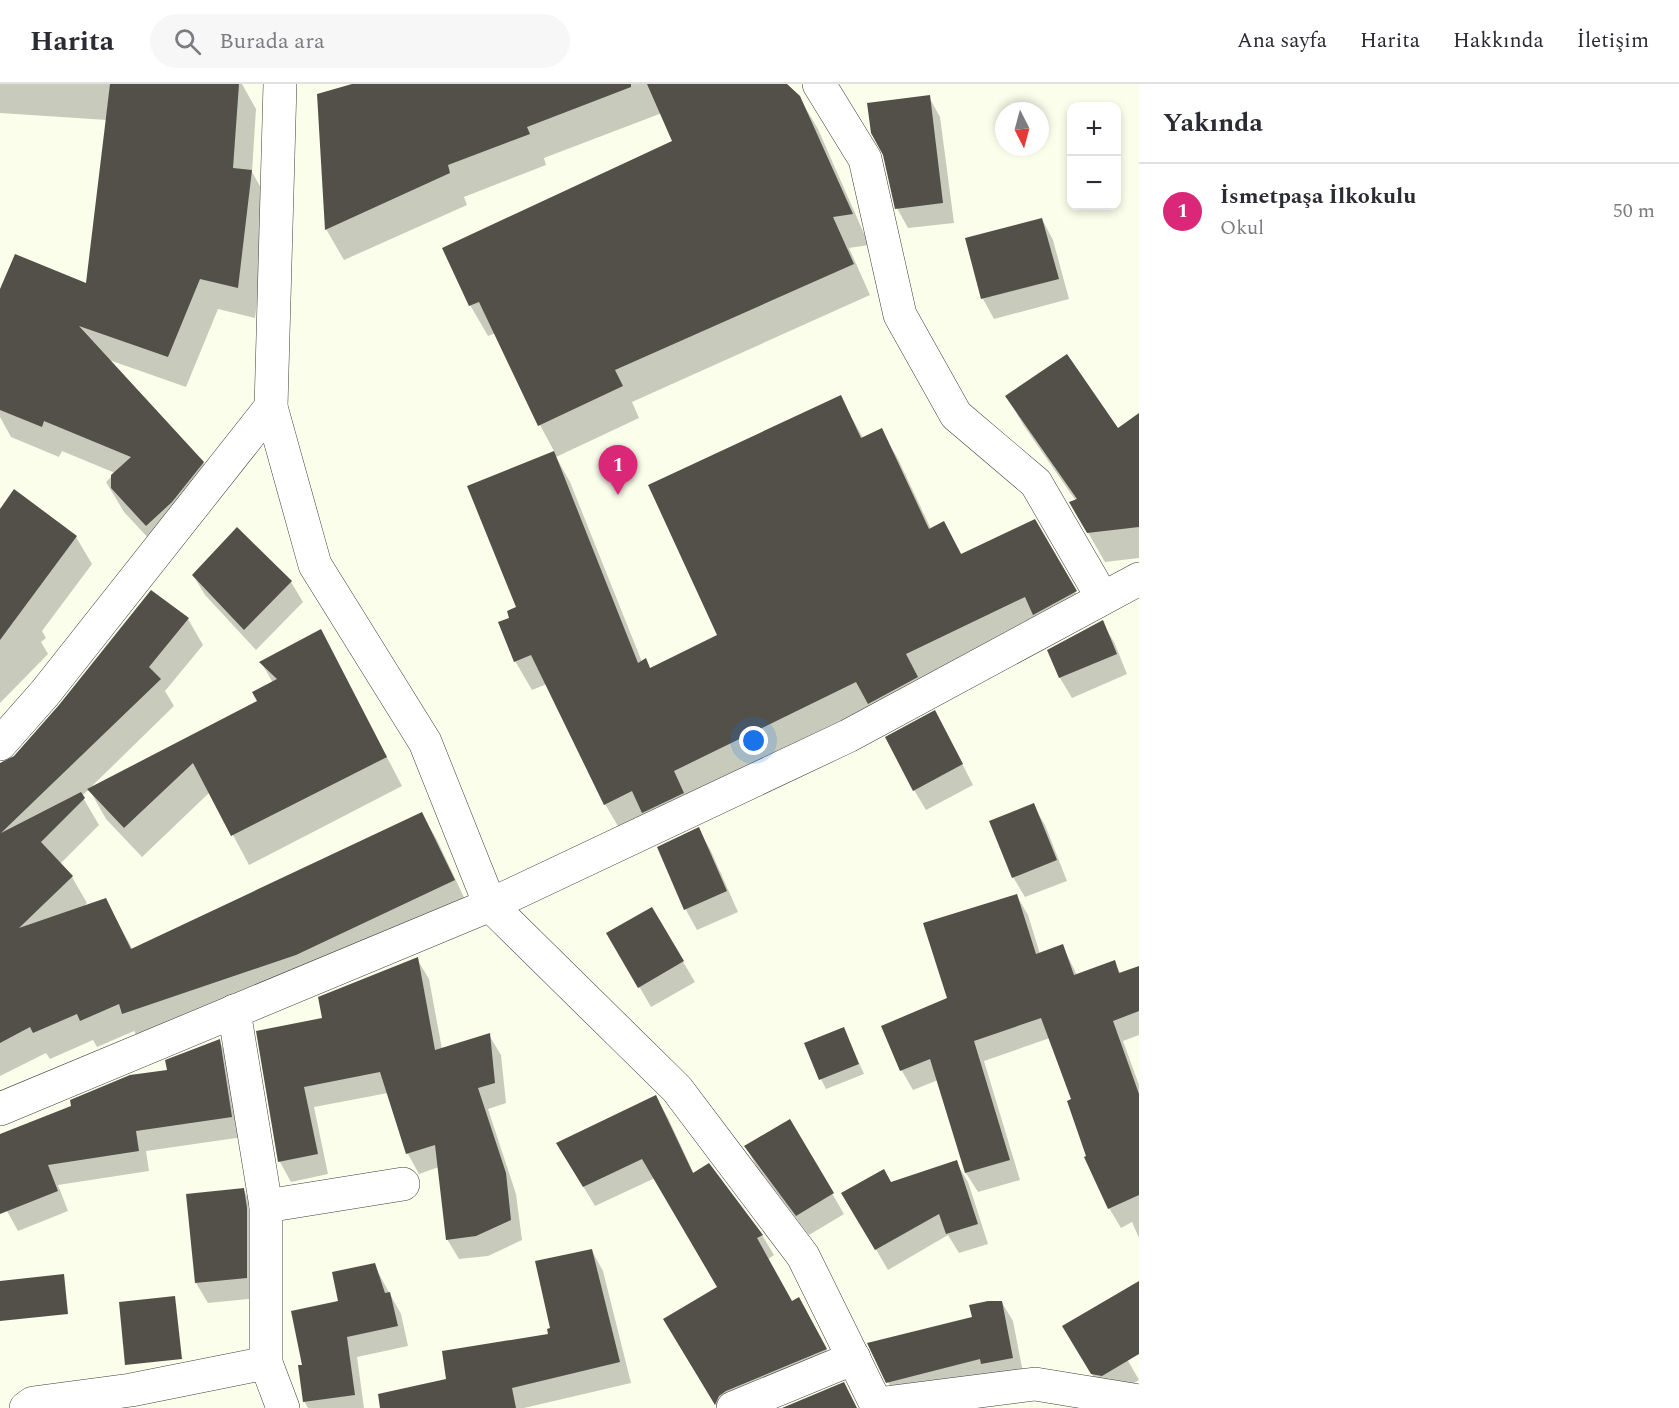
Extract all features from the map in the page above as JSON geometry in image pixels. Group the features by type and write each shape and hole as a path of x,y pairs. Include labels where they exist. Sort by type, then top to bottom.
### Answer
{"street":[{"path":"280,84 271,407 315,564 425,742 490,905 677,1089 804,1256 877,1406 1035,1384 1139,1401"},
{"path":"819,84 865,159 900,315 956,415 1036,483 1102,597"},
{"path":"0,744 45,693 271,407"},
{"path":"0,1109 490,905 848,736 1139,579"},
{"path":"234,1011 266,1206 266,1363 283,1408"},
{"path":"266,1206 403,1184"},
{"path":"733,1408 854,1358"},
{"path":"26,1408 33,1403 131,1390 266,1363"}],"building":[{"path":"110,84 239,84 233,168 252,170 238,288 200,279 168,357 79,326 204,462 172,502 146,526 111,488 111,475 131,457 44,421 42,427 0,410 0,289 15,254 86,283"},
{"path":"352,84 631,84 631,87 527,127 530,134 448,165 450,173 325,230 317,94"},
{"path":"647,84 787,84 800,96 853,214 833,217 854,264 615,370 623,386 538,426 479,302 469,306 442,248 672,141"},
{"path":"930,95 943,203 895,209 883,155 871,133 867,103"},
{"path":"1042,218 1059,279 981,299 965,238"},
{"path":"1067,354 1118,428 1139,413 1139,527 1087,533 1069,502 1077,499 1005,396"},
{"path":"841,395 861,438 882,428 929,529 944,521 961,554 1035,519 1077,591 1033,615 1025,597 906,654 918,677 868,704 856,682 674,771 684,793 642,813 632,791 604,805 531,655 514,662 498,622 509,618 507,611 516,607 467,486 554,451 638,663 646,658 650,668 717,635 648,485"},
{"path":"14,489 77,536 0,640 0,509"},
{"path":"237,527 292,581 244,630 192,575"},
{"path":"151,590 189,618 149,667 161,679 1,833 81,792 85,798 41,842 73,876 19,928 106,898 131,949 422,812 455,880 296,955 122,1014 119,1004 80,1021 77,1014 33,1033 30,1027 0,1043 0,763 14,756 59,705"},
{"path":"1103,620 1117,654 1059,678 1047,650"},
{"path":"321,629 387,757 231,836 193,763 124,828 87,789 257,701 252,692 277,679 259,662"},
{"path":"935,710 963,764 913,791 885,737"},
{"path":"1034,803 1057,860 1012,878 989,821"},
{"path":"699,827 727,891 684,910 657,847"},
{"path":"1017,894 1036,954 1063,944 1074,975 1115,960 1119,973 1139,966 1139,1011 1113,1021 1139,1094 1139,1195 1108,1209 1084,1157 1086,1156 1067,1101 1071,1099 1041,1018 974,1041 1010,1160 965,1173 930,1059 900,1071 881,1026 947,998 923,923"},
{"path":"652,907 684,961 638,988 606,933"},
{"path":"418,957 435,1050 490,1033 495,1083 478,1088 506,1173 511,1220 476,1236 446,1240 435,1145 406,1154 380,1072 304,1087 318,1154 278,1162 256,1031 322,1018 318,997"},
{"path":"844,1027 859,1064 819,1080 804,1043"},
{"path":"220,1039 232,1117 136,1131 139,1151 48,1165 58,1191 0,1214 0,1134 71,1106 70,1100 130,1075 167,1070 165,1060"},
{"path":"656,1095 693,1173 709,1163 763,1235 757,1238 792,1301 799,1297 827,1349 726,1391 719,1396 715,1405 663,1319 717,1287 642,1159 583,1187 556,1143"},
{"path":"790,1119 834,1193 796,1216 744,1146"},
{"path":"957,1160 978,1224 946,1234 939,1214 875,1250 841,1193 884,1169 891,1182"},
{"path":"244,1188 247,1208 247,1278 195,1283 186,1194"},
{"path":"592,1249 620,1362 512,1388 516,1408 380,1408 378,1394 446,1379 442,1351 548,1334 547,1329 550,1328 535,1261"},
{"path":"375,1263 385,1293 390,1292 398,1326 347,1337 355,1395 303,1402 298,1365 302,1365 291,1311 338,1301 332,1272"},
{"path":"64,1274 68,1314 0,1321 0,1281"},
{"path":"1139,1281 1139,1354 1102,1376 1091,1374 1062,1326"},
{"path":"175,1296 182,1359 125,1365 119,1302"},
{"path":"1002,1301 1013,1358 981,1364 980,1359 886,1383 867,1343 972,1317 969,1305"},
{"path":"844,1382 857,1408 782,1408"}],"place":[{"name":"İsmetpaşa İlkokulu","path":"618,495"}]}
